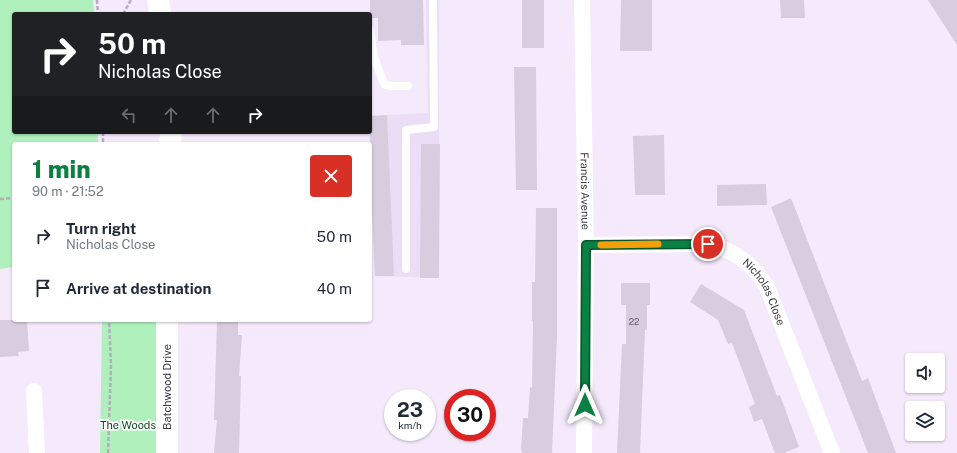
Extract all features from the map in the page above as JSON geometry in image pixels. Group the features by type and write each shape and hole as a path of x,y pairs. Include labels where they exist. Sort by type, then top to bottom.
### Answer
{"street":[{"path":"158,0 160,12"},
{"name":"Francis Avenue","path":"582,0 586,245 584,453"},
{"name":"Nicholas Close","path":"586,245 708,244 722,247 746,261 760,276 767,287 832,453"},
{"name":"Batchwood Drive","path":"167,322 168,453"},
{"path":"34,391 37,453"}],"lane":[{"path":"406,270 406,130 434,127 432,0"},
{"path":"372,44 374,58 380,78 384,84 389,86 408,86"}],"path":[{"path":"97,0 98,12"},
{"path":"124,12 131,0"},
{"path":"0,199 12,198"},
{"path":"108,453 111,365 109,322"}],"shaded area":[{"path":"426,0 439,0 439,278 375,276 372,204 372,142 369,142 369,134 372,134 372,129 387,115 428,113"}],"green space":[{"path":"0,0 93,0 94,12 12,12 12,134 98,134 98,142 12,142 12,267 0,269"},
{"name":"The Woods","path":"102,322 156,322 157,453 100,453"}],"building":[{"path":"370,0 423,0 424,45 401,45 401,40 378,41 378,18 372,18 372,12 370,12"},
{"path":"522,0 544,0 544,48 522,48"},
{"path":"621,0 652,0 652,51 620,51"},
{"path":"780,0 804,0 805,18 781,18"},
{"path":"928,0 957,0 957,45"},
{"path":"514,67 536,67 537,190 516,190"},
{"path":"387,115 394,276 375,276 372,210 372,142 370,142 370,134 372,134 372,116"},
{"path":"664,135 665,195 635,195 633,136"},
{"path":"421,144 440,144 439,278 420,278"},
{"path":"766,184 767,205 717,206 717,185"},
{"path":"791,198 862,381 868,378 896,453 868,453 771,207"},
{"path":"536,208 557,208 557,336 552,453 522,453 521,449 523,418 528,418 530,387 532,388 532,282 535,282"},
{"path":"621,283 650,283 650,305 647,305 647,330 645,330 640,453 617,453 622,344 626,344 626,305 621,305"},
{"path":"701,284 744,310 777,396 780,395 799,447 784,453 775,453 762,419 754,422 749,407 755,404 732,343 728,344 718,320 690,302"},
{"path":"0,320 27,322 29,351 18,352 19,356 0,357"},
{"path":"217,322 238,322 238,335 242,335 239,376 241,376 239,453 214,453 217,420 214,420"}],"slow traffic":[{"path":"601,245 658,244"}],"route":[{"path":"585,405 586,245 708,244"}]}
